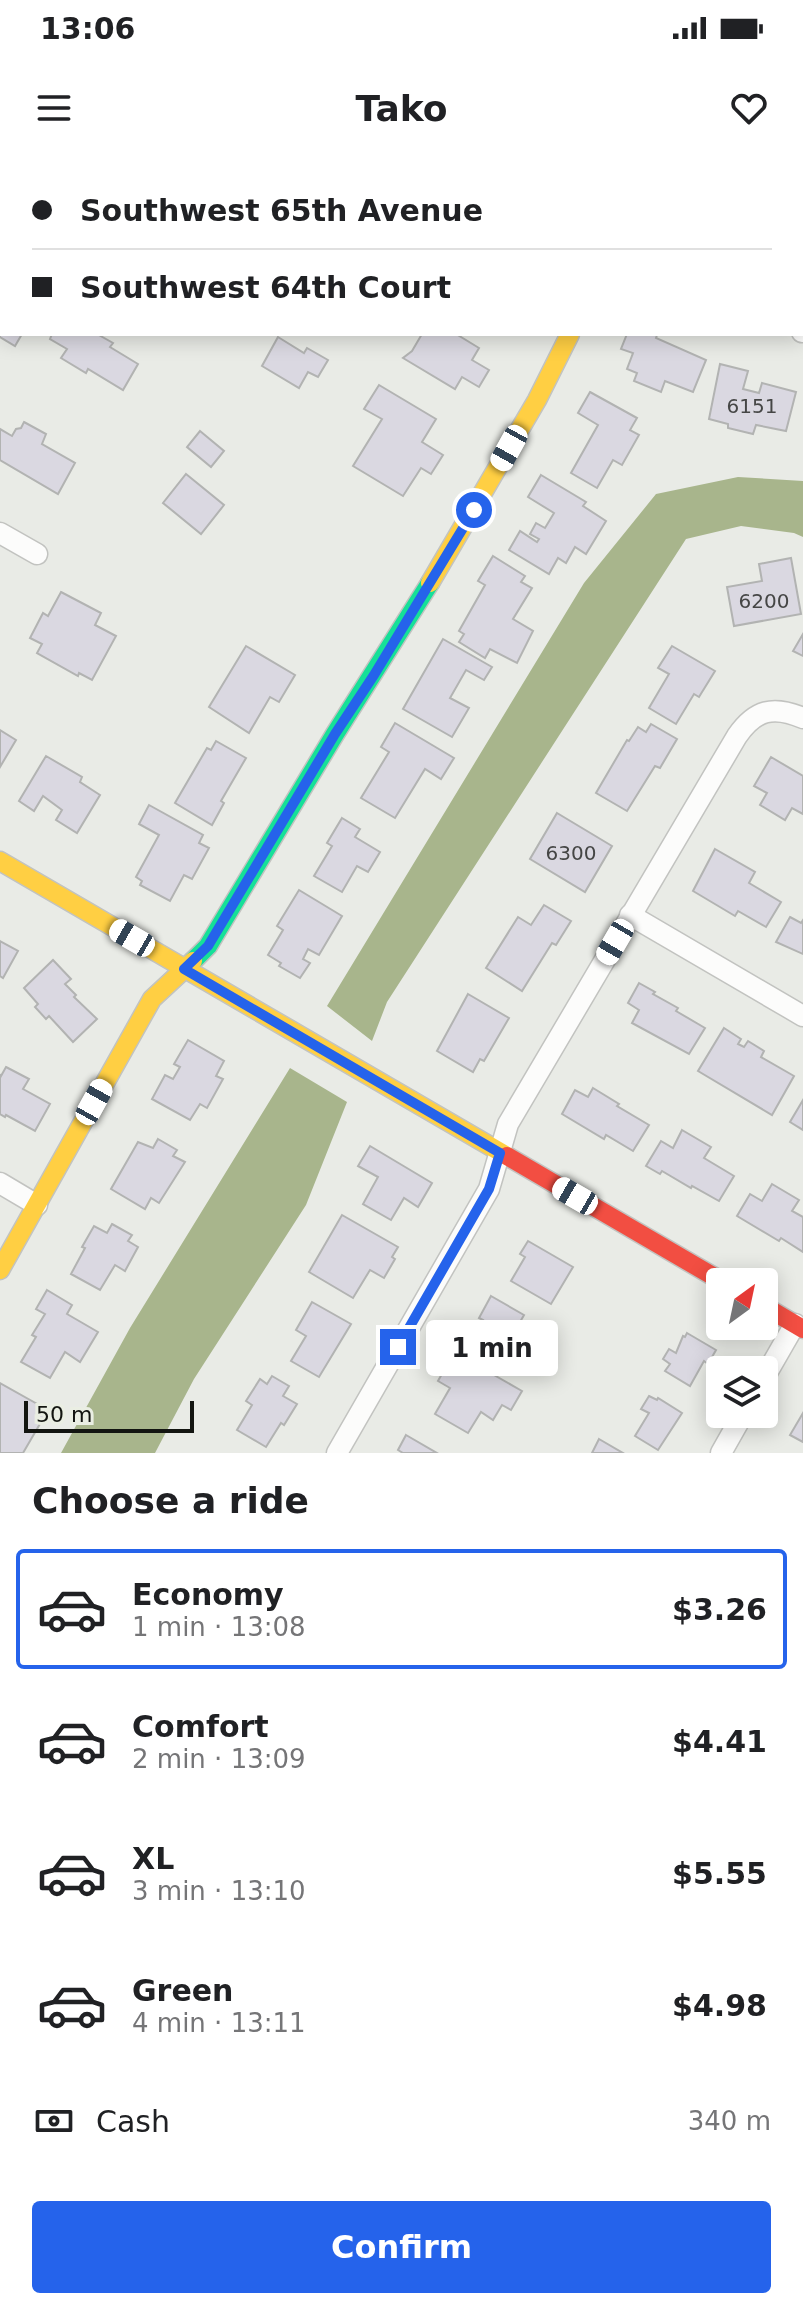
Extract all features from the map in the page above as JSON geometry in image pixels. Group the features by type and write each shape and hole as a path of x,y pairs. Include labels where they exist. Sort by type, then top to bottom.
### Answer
{"street":[{"path":"0,1270 152,999 208,946 335,734 453,546 543,389 569,336"},
{"path":"0,533 37,554"},
{"path":"337,1453 489,1189 508,1124 737,736 751,719 767,711 803,718"},
{"path":"0,861 706,1272"},
{"path":"630,915 803,1016"},
{"path":"0,1183 37,1205"},
{"path":"778,1314 799,1326 778,1357"},
{"path":"721,1453 735,1428"}],"shaded area":[{"path":"738,477 803,481 803,537 741,526 686,539 387,1002 372,1041 327,1006 584,583 656,494"},
{"path":"290,1068 347,1102 306,1205 194,1379 155,1453 61,1453 130,1328"}],"building":[{"path":"0,336 21,336 15,346"},
{"path":"51,336 101,336 113,343 110,347 138,364 123,390 88,369 86,373 61,358 67,349 50,339"},
{"path":"421,336 459,336 479,348 472,360 489,370 479,387 462,377 455,389 403,358 412,351"},
{"path":"626,336 657,336 706,360 693,392 665,381 661,392 634,381 637,373 627,369 633,353 621,349"},
{"path":"278,337 304,353 307,348 328,360 318,377 308,372 299,388 262,366"},
{"path":"720,364 748,371 743,389 759,393 762,383 796,392 786,431 756,425 753,434 709,419"},
{"path":"379,385 436,419 422,442 443,455 431,474 421,468 403,496 353,466 382,419 364,409"},
{"path":"590,392 637,418 630,430 639,435 622,465 613,460 597,488 571,473 598,425 578,413"},
{"path":"24,422 46,434 42,444 75,463 58,494 0,460 0,429 12,436"},
{"path":"200,431 224,451 211,467 187,447"},
{"path":"186,474 224,505 201,534 163,503"},
{"path":"541,475 586,502 583,506 606,521 586,554 575,547 566,563 558,558 549,574 509,550 520,531 537,542 539,539 530,534 536,523 545,528 554,513 528,497"},
{"path":"493,556 525,576 521,582 532,588 513,619 533,631 517,663 490,649 485,658 459,642 464,634 459,631 485,585 478,581"},
{"path":"791,558 801,614 734,626 727,587 762,581 759,564"},
{"path":"61,592 101,613 95,625 116,636 92,680 79,673 78,676 37,653 42,644 30,638 43,613 48,616"},
{"path":"803,634 803,656 793,651"},
{"path":"443,639 492,667 484,680 466,670 450,698 469,708 452,737 403,709"},
{"path":"246,646 295,675 279,702 270,697 249,733 209,707"},
{"path":"672,646 715,671 699,697 694,694 676,724 649,708 669,674 658,668"},
{"path":"395,723 454,758 441,779 425,769 395,818 361,798 389,752 381,747"},
{"path":"651,724 677,739 660,768 655,766 627,811 596,793 627,740 638,727 646,732"},
{"path":"0,730 16,740 0,767"},
{"path":"216,741 246,758 221,801 224,803 212,825 175,803 207,748 211,750"},
{"path":"46,756 82,777 80,782 100,795 77,833 56,820 62,810 43,796 34,811 19,801"},
{"path":"771,757 803,776 803,814 792,808 785,820 760,805 767,793 754,786"},
{"path":"149,805 203,835 199,843 209,848 192,879 184,875 170,901 140,885 142,881 136,877 159,835 139,824"},
{"path":"557,813 612,846 585,892 530,859"},
{"path":"342,818 360,829 355,837 380,852 368,872 357,866 342,892 314,876 332,846 327,843"},
{"path":"715,849 755,872 749,883 781,902 766,927 738,911 735,916 693,891"},
{"path":"299,890 342,916 319,955 308,949 303,959 310,963 300,978 279,966 281,963 268,955 283,930 277,926"},
{"path":"544,905 571,921 556,945 552,943 522,991 486,968 518,917 531,925"},
{"path":"790,917 801,923 803,920 803,954 776,942"},
{"path":"0,941 18,951 3,978 0,976"},
{"path":"53,960 71,979 65,984 76,995 74,997 97,1019 73,1042 49,1016 46,1019 35,1007 38,1004 24,988"},
{"path":"639,983 705,1028 689,1054 632,1023 639,1010 628,1003"},
{"path":"468,994 509,1018 484,1061 480,1059 473,1072 437,1051"},
{"path":"724,1028 741,1039 738,1044 744,1047 748,1041 764,1051 761,1057 794,1076 772,1115 698,1071"},
{"path":"188,1040 224,1061 216,1076 223,1079 207,1108 200,1104 190,1120 152,1099 165,1075 173,1079 180,1067 174,1064"},
{"path":"6,1067 29,1079 23,1089 50,1104 35,1131 0,1114 0,1075"},
{"path":"593,1088 649,1125 633,1151 606,1135 604,1139 562,1114 575,1090 588,1097"},
{"path":"803,1100 803,1130 790,1122"},
{"path":"682,1130 711,1147 704,1158 734,1176 719,1201 662,1171 660,1174 646,1166 661,1141 673,1148"},
{"path":"158,1139 177,1150 173,1156 185,1162 159,1203 151,1198 145,1209 111,1189 138,1142 153,1148"},
{"path":"370,1146 432,1183 418,1207 404,1198 391,1220 363,1204 378,1177 358,1166"},
{"path":"772,1184 799,1200 792,1211 803,1217 803,1252 737,1216 750,1194 762,1201"},
{"path":"342,1215 398,1247 384,1278 370,1270 353,1298 309,1272"},
{"path":"112,1224 132,1235 128,1241 138,1247 125,1271 115,1265 100,1290 71,1274 94,1226 107,1233"},
{"path":"528,1241 573,1267 551,1304 511,1281 525,1257 520,1254"},
{"path":"47,1290 72,1305 67,1314 98,1332 80,1362 65,1352 50,1378 21,1362 45,1314 36,1309"},
{"path":"491,1296 524,1315 520,1322 526,1326 508,1357 504,1354 500,1361 470,1344"},
{"path":"312,1302 351,1324 319,1377 291,1361 306,1336 296,1330"},
{"path":"687,1333 716,1350 713,1356 706,1356 706,1362 704,1361 690,1386 665,1371 670,1364 663,1359 669,1349 676,1353"},
{"path":"459,1355 522,1391 511,1410 502,1405 493,1420 481,1412 468,1433 435,1414 450,1388 438,1381 447,1365 451,1368"},
{"path":"272,1376 289,1386 283,1396 297,1404 266,1447 237,1430 252,1405 246,1401 260,1379 267,1384"},
{"path":"0,1383 48,1410 23,1453 0,1453"},
{"path":"649,1396 682,1413 658,1450 635,1436 649,1413 641,1409"},
{"path":"803,1413 803,1442 790,1435"},
{"path":"406,1435 437,1453 403,1453 398,1450"},
{"path":"599,1439 623,1453 592,1453"}],"traffic: fast":[{"path":"193,961 208,946 430,583"}],"traffic: slow":[{"path":"430,583 537,400 569,336"},
{"path":"0,861 507,1156"},
{"path":"0,1270 152,999 193,961"}],"traffic: jam":[{"path":"507,1156 706,1272"},
{"path":"778,1314 803,1329"}],"route":[{"path":"398,1347 489,1189 500,1153 184,969 208,946 474,510"}]}
